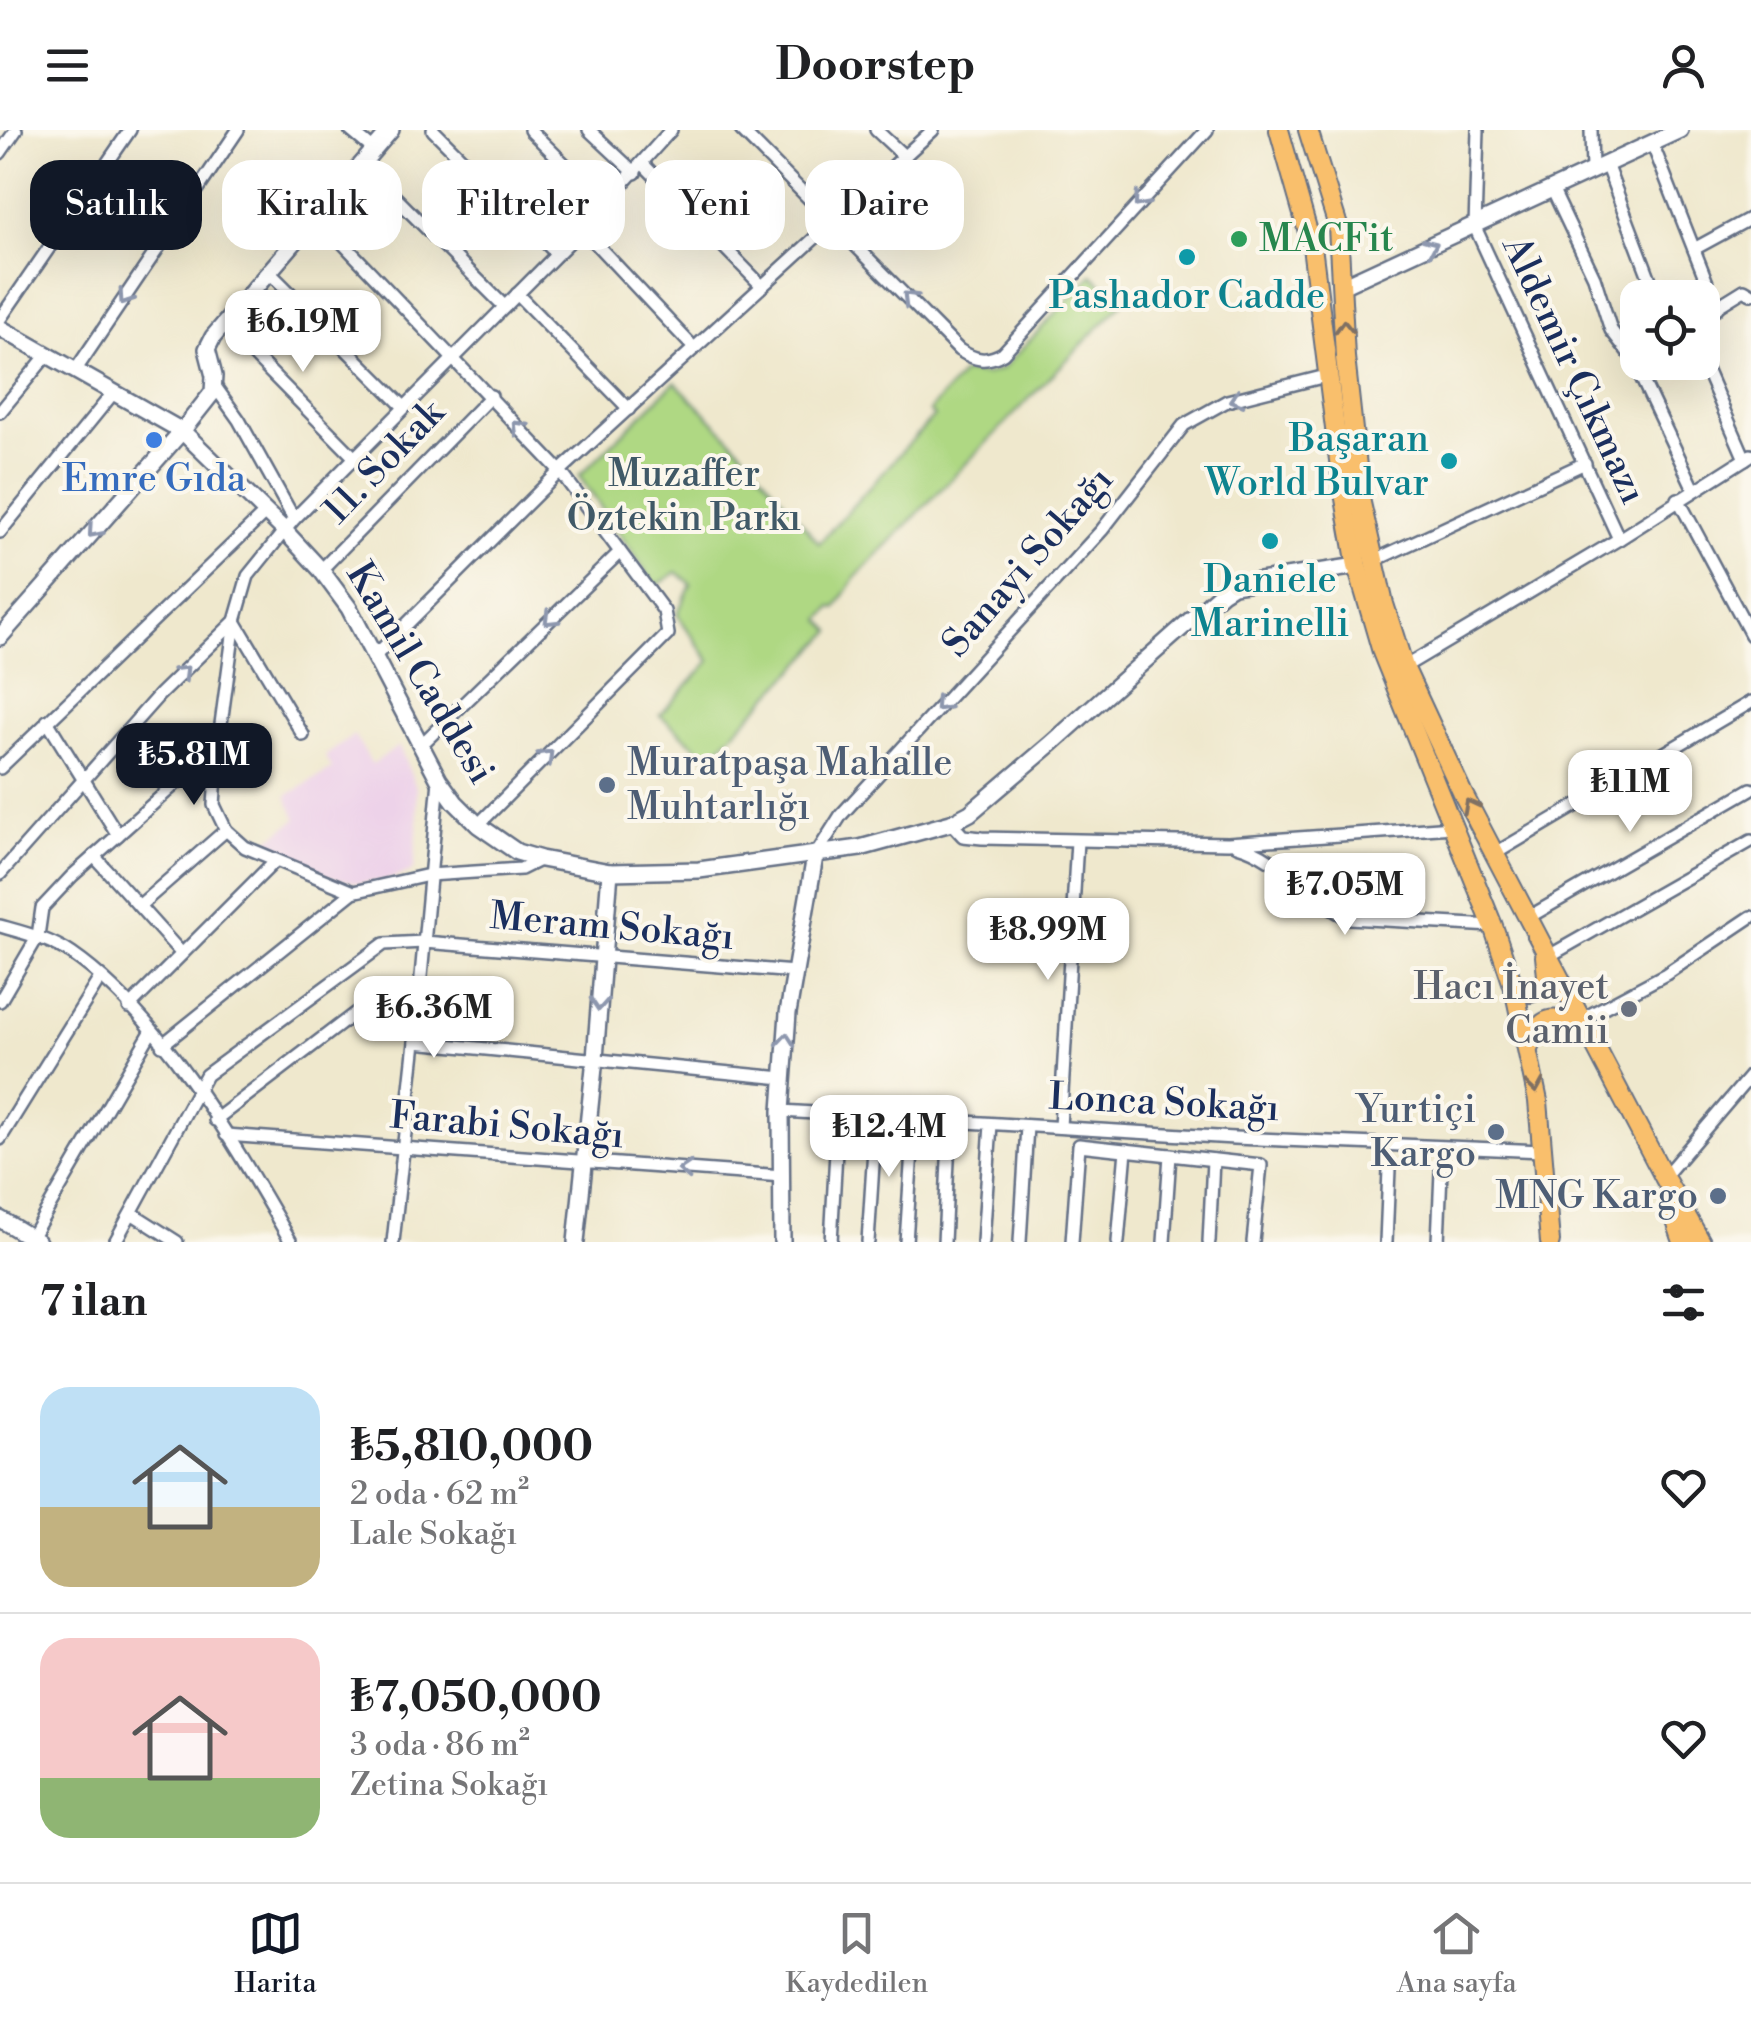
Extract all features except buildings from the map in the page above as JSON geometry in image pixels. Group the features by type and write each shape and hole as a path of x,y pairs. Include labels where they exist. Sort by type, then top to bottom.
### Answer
{"main road":[{"path":"1279,130 1312,246 1341,476 1365,563 1382,652 1493,926 1529,1047 1544,1151 1550,1242"},
{"path":"1286,150 1306,130 1338,226 1365,563 1404,667 1443,755 1701,1242"},
{"path":"1514,988 1530,993 1542,990 1547,976 1546,950"},
{"path":"1529,1047 1537,1029 1559,1018 1597,1046"},
{"path":"1664,1177 1683,1242"},
{"path":"1548,1196 1561,1242"}],"street":[{"path":"0,153 16,130"},
{"path":"0,319 130,130"},
{"path":"75,371 238,130"},
{"path":"350,130 374,150"},
{"path":"365,160 391,130"},
{"path":"433,130 556,253"},
{"path":"530,130 560,160"},
{"path":"590,130 639,168 762,285"},
{"path":"625,183 672,130"},
{"path":"742,130 805,194"},
{"path":"876,130 905,157"},
{"path":"901,160 933,130"},
{"path":"861,250 959,350 979,360 992,360 1207,130"},
{"path":"1475,227 1478,130"},
{"path":"1591,130 1599,168 1649,280"},
{"path":"1342,286 1680,130"},
{"path":"1652,143 1706,280"},
{"path":"1553,191 1594,277 1611,330 1631,356 1694,489"},
{"path":"402,204 504,306"},
{"path":"1694,249 1751,218"},
{"name":"Aldemir Çıkmazı","path":"1475,227 1619,539"},
{"path":"374,657 560,471 805,244"},
{"path":"0,637 213,392 207,348 288,250"},
{"path":"350,250 560,471 664,611 668,634 478,825"},
{"path":"353,892 245,846 226,830 214,805 235,621 248,576 289,524 353,456 559,250"},
{"path":"602,250 694,348"},
{"path":"269,272 402,406"},
{"path":"1720,306 1744,290 1751,294"},
{"path":"517,294 629,409"},
{"path":"223,324 353,456"},
{"name":"Kamil Caddesi","path":"0,328 182,432 265,512 289,524 349,608 439,780 478,825 516,852 610,872 699,870 860,848 951,824"},
{"path":"0,412 47,355"},
{"name":"Sanayi Sokağı","path":"815,856 852,804 1102,530 1184,426 1227,401 1330,374"},
{"path":"1404,667 1748,457 1711,380"},
{"path":"214,385 239,420 289,524"},
{"path":"0,532 114,392"},
{"name":"11. Sokak","path":"321,570 490,396"},
{"path":"1453,827 1228,843 963,836 951,824 970,813 1052,744 1234,585 1365,563 1585,464"},
{"path":"1678,499 1751,635"},
{"path":"0,768 265,512"},
{"path":"421,744 620,552"},
{"path":"235,621 303,735"},
{"path":"0,874 160,695 235,621"},
{"path":"1496,853 1751,702"},
{"path":"47,721 118,834"},
{"path":"0,1001 38,936 42,908 94,856 218,746"},
{"path":"393,1242 439,780"},
{"path":"1529,917 1751,790"},
{"path":"138,906 226,830"},
{"path":"1060,1127 1077,841"},
{"path":"1546,950 1751,841"},
{"path":"1228,843 1262,855 1330,910 1349,918 1493,926"},
{"path":"94,856 182,954"},
{"path":"782,1242 783,1078 795,972 815,856"},
{"path":"162,1044 353,892 429,875 521,869 540,858"},
{"path":"129,1007 275,861"},
{"path":"576,1242 596,1058 610,872"},
{"path":"1582,1019 1666,974 1751,917"},
{"path":"0,926 38,936 70,953 129,1007 196,1090 291,1242 304,1242"},
{"name":"Meram Sokağı","path":"116,1242 206,1075 384,944 424,942 795,972"},
{"path":"0,1138 100,978"},
{"path":"215,1120 362,1008"},
{"path":"0,1220 34,1240 152,1032"},
{"path":"415,1042 783,1078"},
{"path":"1664,1177 1751,1075"},
{"name":"Lonca Sokağı","path":"781,1112 1544,1151"},
{"path":"830,1242 838,1115"},
{"path":"868,1242 876,1118"},
{"path":"906,1242 914,1120"},
{"path":"944,1242 950,1121"},
{"path":"983,1242 991,1124"},
{"path":"1020,1242 1027,1126"},
{"name":"Farabi Sokağı","path":"226,1135 783,1176"},
{"path":"1072,1242 1079,1145 1261,1165 1252,1242"},
{"path":"1118,1242 1126,1150"},
{"path":"1164,1242 1170,1155"},
{"path":"1209,1242 1214,1160"},
{"path":"1386,1242 1389,1169"},
{"path":"1438,1242 1441,1171"},
{"path":"132,1214 177,1242"}],"shaded area":[{"path":"354,735 372,764 399,746 416,787 414,870 386,881 358,883 330,877 262,844 297,819 286,796 332,769 325,756"}],"green space":[{"name":"Muzaffer Öztekin Parkı","path":"1092,275 1122,303 855,578 836,608 832,607 821,620 832,631 709,758 660,715 710,661 677,614 691,584 677,572 656,586 579,476 675,382 742,450 819,543 934,416 929,411 964,372 986,375 1002,369"}],"place":[{"name":"MACFit","path":"1239,239"},
{"name":"Pashador Cadde","path":"1187,257"},
{"name":"Emre Gıda","path":"154,440"},
{"name":"Başaran World Bulvar","path":"1449,461"},
{"name":"Daniele Marinelli","path":"1270,541"},
{"name":"Muratpaşa Mahalle Muhtarlığı","path":"607,785"},
{"name":"Hacı İnayet Camii","path":"1629,1009"},
{"name":"Yurtiçi Kargo","path":"1496,1132"},
{"name":"MNG Kargo","path":"1718,1196"}]}
